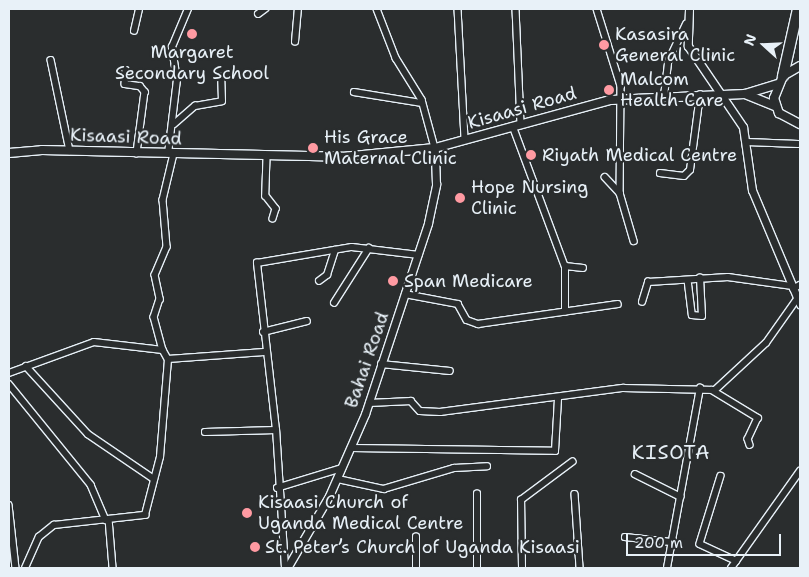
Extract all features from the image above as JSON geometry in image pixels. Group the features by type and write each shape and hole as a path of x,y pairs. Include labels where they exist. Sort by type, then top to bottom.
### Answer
{"highway":[{"path":"780,80 798,9"}],"main road":[{"path":"745,94 780,80 800,66"},
{"path":"775,106 780,80"},
{"name":"Kisaasi Road","path":"9,154 70,150 267,158 435,148 521,123 622,98 745,94"},
{"path":"745,94 775,106 786,118 800,124"}],"street":[{"path":"134,32 139,9"},
{"path":"25,568 39,537 54,525 145,515 163,438 168,359 163,350 154,317 160,299 155,276 166,246 163,200 171,154 177,73 172,47 186,9"},
{"path":"258,14 265,9"},
{"path":"295,42 298,9"},
{"path":"377,9 396,58 422,102 435,148"},
{"path":"458,9 465,139"},
{"path":"516,9 521,123"},
{"path":"597,9 622,98 620,193 634,241"},
{"path":"688,9 686,24 688,46 723,94 747,142 752,190 799,302 766,343 720,388 712,390"},
{"path":"664,96 668,62 686,24"},
{"path":"51,60 70,150"},
{"path":"126,70 125,84 140,86 145,92 137,153"},
{"path":"174,124 195,106 222,101 221,77"},
{"path":"354,92 422,102"},
{"path":"660,173 684,176 690,170 700,95"},
{"path":"513,126 565,266 565,312"},
{"path":"747,142 798,144"},
{"name":"Bahai Road","path":"286,568 338,479 369,403 419,256 435,189 435,148"},
{"path":"267,158 266,196 276,209 273,219"},
{"path":"605,177 620,193"},
{"path":"286,568 277,488 276,430 264,352 258,261 335,250 369,248 419,256"},
{"path":"334,303 369,248"},
{"path":"319,281 327,275 335,250"},
{"path":"565,266 583,268"},
{"path":"642,302 646,282 741,277 792,287 800,285"},
{"path":"688,280 692,315 702,316 700,278"},
{"path":"405,294 458,304 474,323 618,304"},
{"path":"263,332 307,321"},
{"path":"9,373 97,342 163,350"},
{"path":"168,359 264,352"},
{"path":"381,364 450,371"},
{"path":"26,366 88,434 154,479"},
{"path":"9,384 91,485 108,520 113,568"},
{"path":"369,403 411,401 420,411 440,412 558,399 622,388 700,388 712,390 758,418 750,445"},
{"path":"666,568 681,497 700,388"},
{"path":"352,448 555,452 558,399"},
{"path":"206,432 276,430"},
{"path":"522,568 521,500 572,462"},
{"path":"338,479 384,489 454,468 487,466"},
{"path":"277,488 344,467"},
{"path":"731,568 800,472"},
{"path":"635,474 681,497"},
{"path":"721,476 700,544 736,561"},
{"path":"477,494 477,568"},
{"path":"575,494 580,568"},
{"path":"9,505 16,568"},
{"path":"416,537 416,568"},
{"path":"625,538 671,542"}],"place":[{"name":"Margaret Secondary School","path":"192,34"},
{"name":"Kasasira General Clinic","path":"604,45"},
{"name":"Malcom Health Care","path":"609,90"},
{"name":"His Grace Maternal Clinic","path":"313,148"},
{"name":"Riyath Medical Centre","path":"531,155"},
{"name":"Hope Nursing Clinic","path":"460,198"},
{"name":"Span Medicare","path":"393,281"},
{"name":"Kisaasi Church of Uganda Medical Centre","path":"247,513"},
{"name":"St. Peter’s Church of Uganda Kisaasi","path":"255,547"}],"district":[{"name":"KISOTA","path":"671,452"}]}
